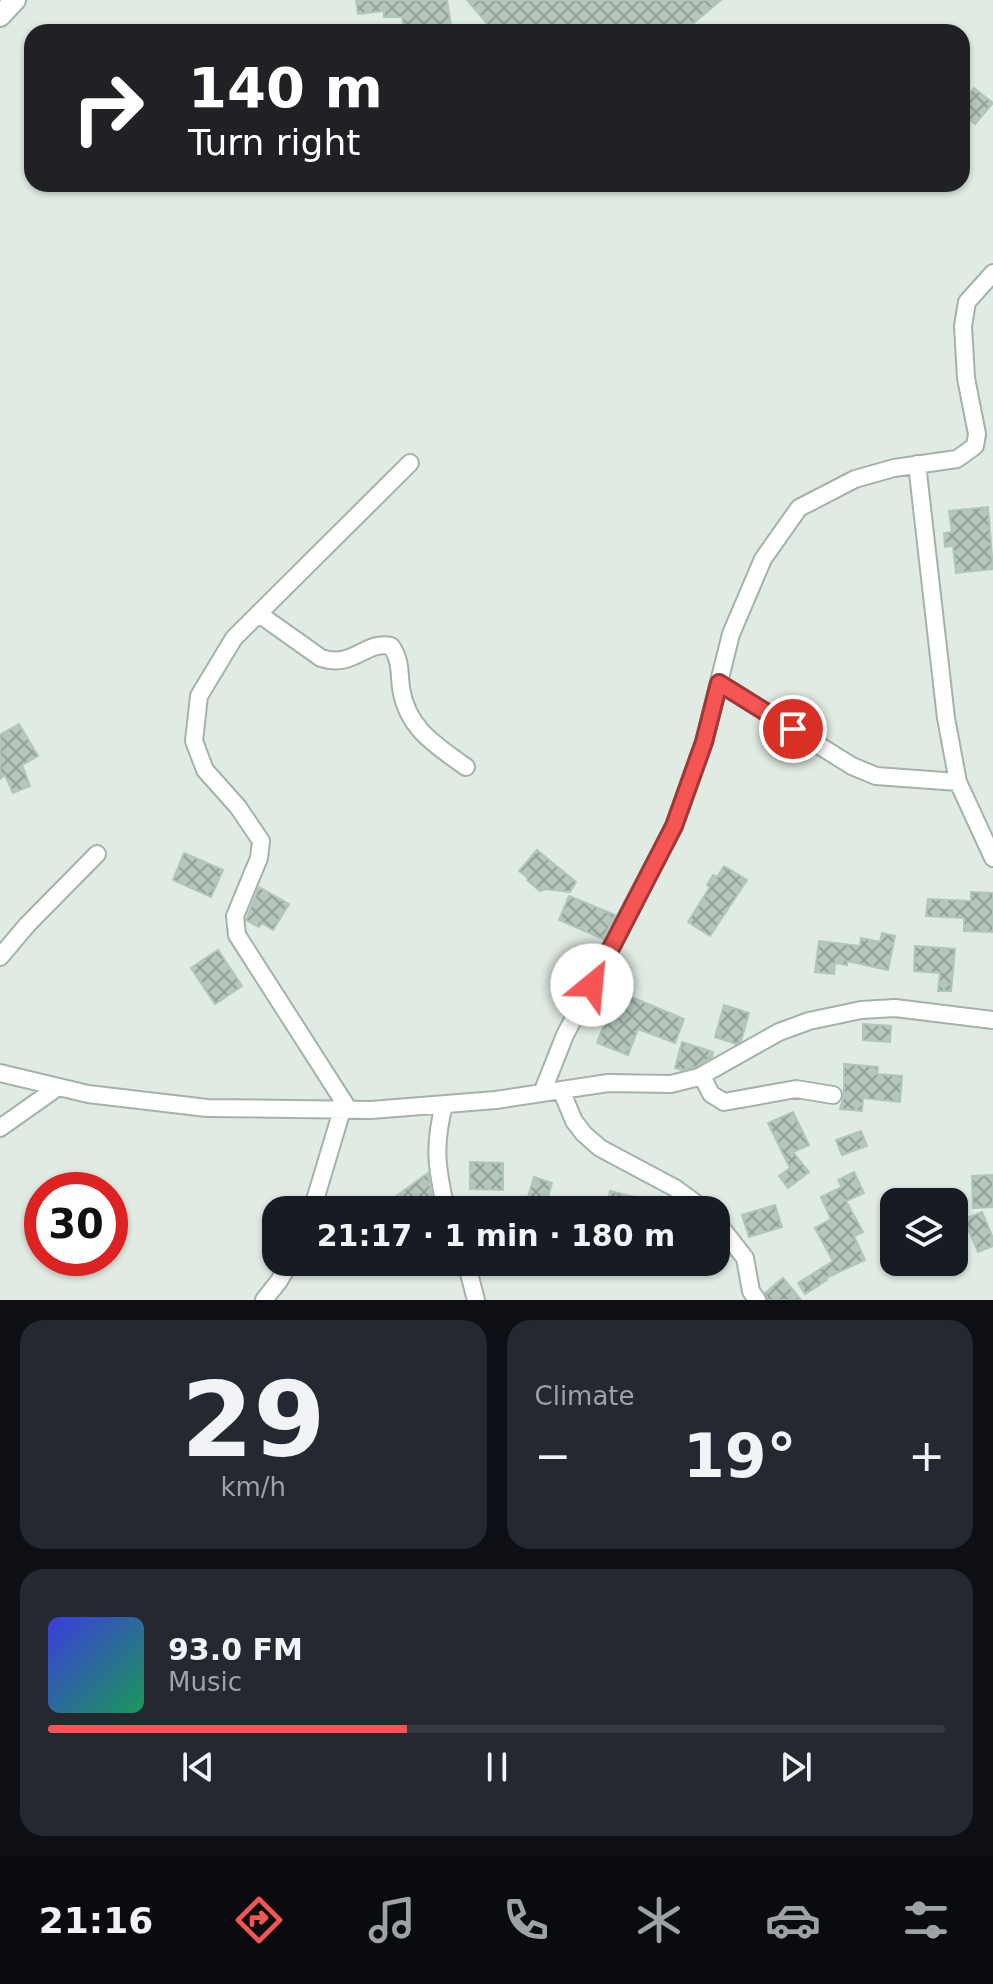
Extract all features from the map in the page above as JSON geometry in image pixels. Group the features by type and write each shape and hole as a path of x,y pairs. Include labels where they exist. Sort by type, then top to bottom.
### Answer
{"street":[{"path":"0,16 15,0"},
{"path":"542,1093 565,1035 674,826 704,742 731,634 763,559 799,508 855,479 917,464 957,459 975,446 977,434 966,378 963,326 967,302 993,273"},
{"path":"317,1196 345,1110 237,935 235,916 259,858 261,841 246,818 205,770 194,741 199,696 234,638 410,463"},
{"path":"917,464 946,718 958,782 993,858"},
{"path":"259,614 321,658 333,662 347,661 383,644 391,646 400,665 406,711 418,731 466,767"},
{"path":"719,683 852,766 876,776 958,782"},
{"path":"0,957 97,854"},
{"path":"0,1073 102,1096 207,1108 345,1110 444,1105 608,1083 671,1084 702,1076 779,1032 809,1021 861,1010 895,1008 993,1020"},
{"path":"702,1076 711,1094 724,1102 796,1089 833,1095"},
{"path":"0,1128 58,1087"},
{"path":"561,1090 574,1121 600,1148 686,1196"},
{"path":"443,1196 436,1136 444,1105"},
{"path":"730,1239 745,1258 751,1291 757,1300"},
{"path":"264,1300 282,1276"},
{"path":"470,1276 476,1300"}],"building":[{"path":"356,0 447,0 451,24 403,24 402,17 384,17 384,11 358,14"},
{"path":"467,0 721,0 692,24 487,24"},
{"path":"974,88 993,103 975,124 970,120 970,93"},
{"path":"988,507 993,569 956,573 953,546 945,547 944,533 952,532 949,511"},
{"path":"19,724 38,756 22,765 30,786 13,793 5,775 0,779 0,735"},
{"path":"537,850 576,882 570,892 540,891 519,871"},
{"path":"184,853 223,870 211,897 173,880"},
{"path":"724,866 747,880 710,936 688,922 710,887 707,885 713,875 717,877"},
{"path":"259,887 289,904 273,930 262,923 259,927 246,920"},
{"path":"971,892 993,893 993,932 964,931 964,918 926,916 928,899 971,901"},
{"path":"569,896 615,915 603,939 559,920"},
{"path":"882,933 895,936 888,970 847,961 847,965 835,963 834,974 815,972 819,941 860,946 861,938 880,942"},
{"path":"915,946 955,949 951,991 938,991 940,973 914,971"},
{"path":"218,950 242,986 215,1004 191,968"},
{"path":"617,991 684,1019 675,1043 638,1029 628,1055 597,1043"},
{"path":"724,1005 749,1013 741,1041 736,1044 715,1037"},
{"path":"863,1024 891,1026 890,1042 863,1040"},
{"path":"682,1042 713,1052 712,1057 695,1067 675,1068"},
{"path":"844,1064 878,1067 877,1074 902,1076 900,1102 863,1098 862,1111 840,1109 844,1096"},
{"path":"793,1112 809,1145 793,1152 809,1172 788,1188 779,1176 790,1168 768,1123"},
{"path":"861,1131 867,1146 842,1155 836,1140"},
{"path":"470,1162 503,1163 503,1190 470,1189"},
{"path":"854,1172 864,1193 846,1201 863,1232 854,1236 865,1260 826,1278 805,1294 798,1283 833,1261 815,1228 831,1219 821,1197 842,1187 838,1180"},
{"path":"428,1173 432,1196 396,1196"},
{"path":"993,1175 993,1207 973,1208 972,1176"},
{"path":"534,1177 552,1183 548,1196 528,1196"},
{"path":"610,1191 631,1196 609,1196"},
{"path":"775,1205 782,1227 749,1237 742,1215"},
{"path":"982,1212 993,1238 993,1246 978,1252 968,1228 968,1217"},
{"path":"783,1278 801,1300 768,1300 765,1293"}],"route":[{"path":"592,985 674,826 704,742 719,683 793,729"}]}
